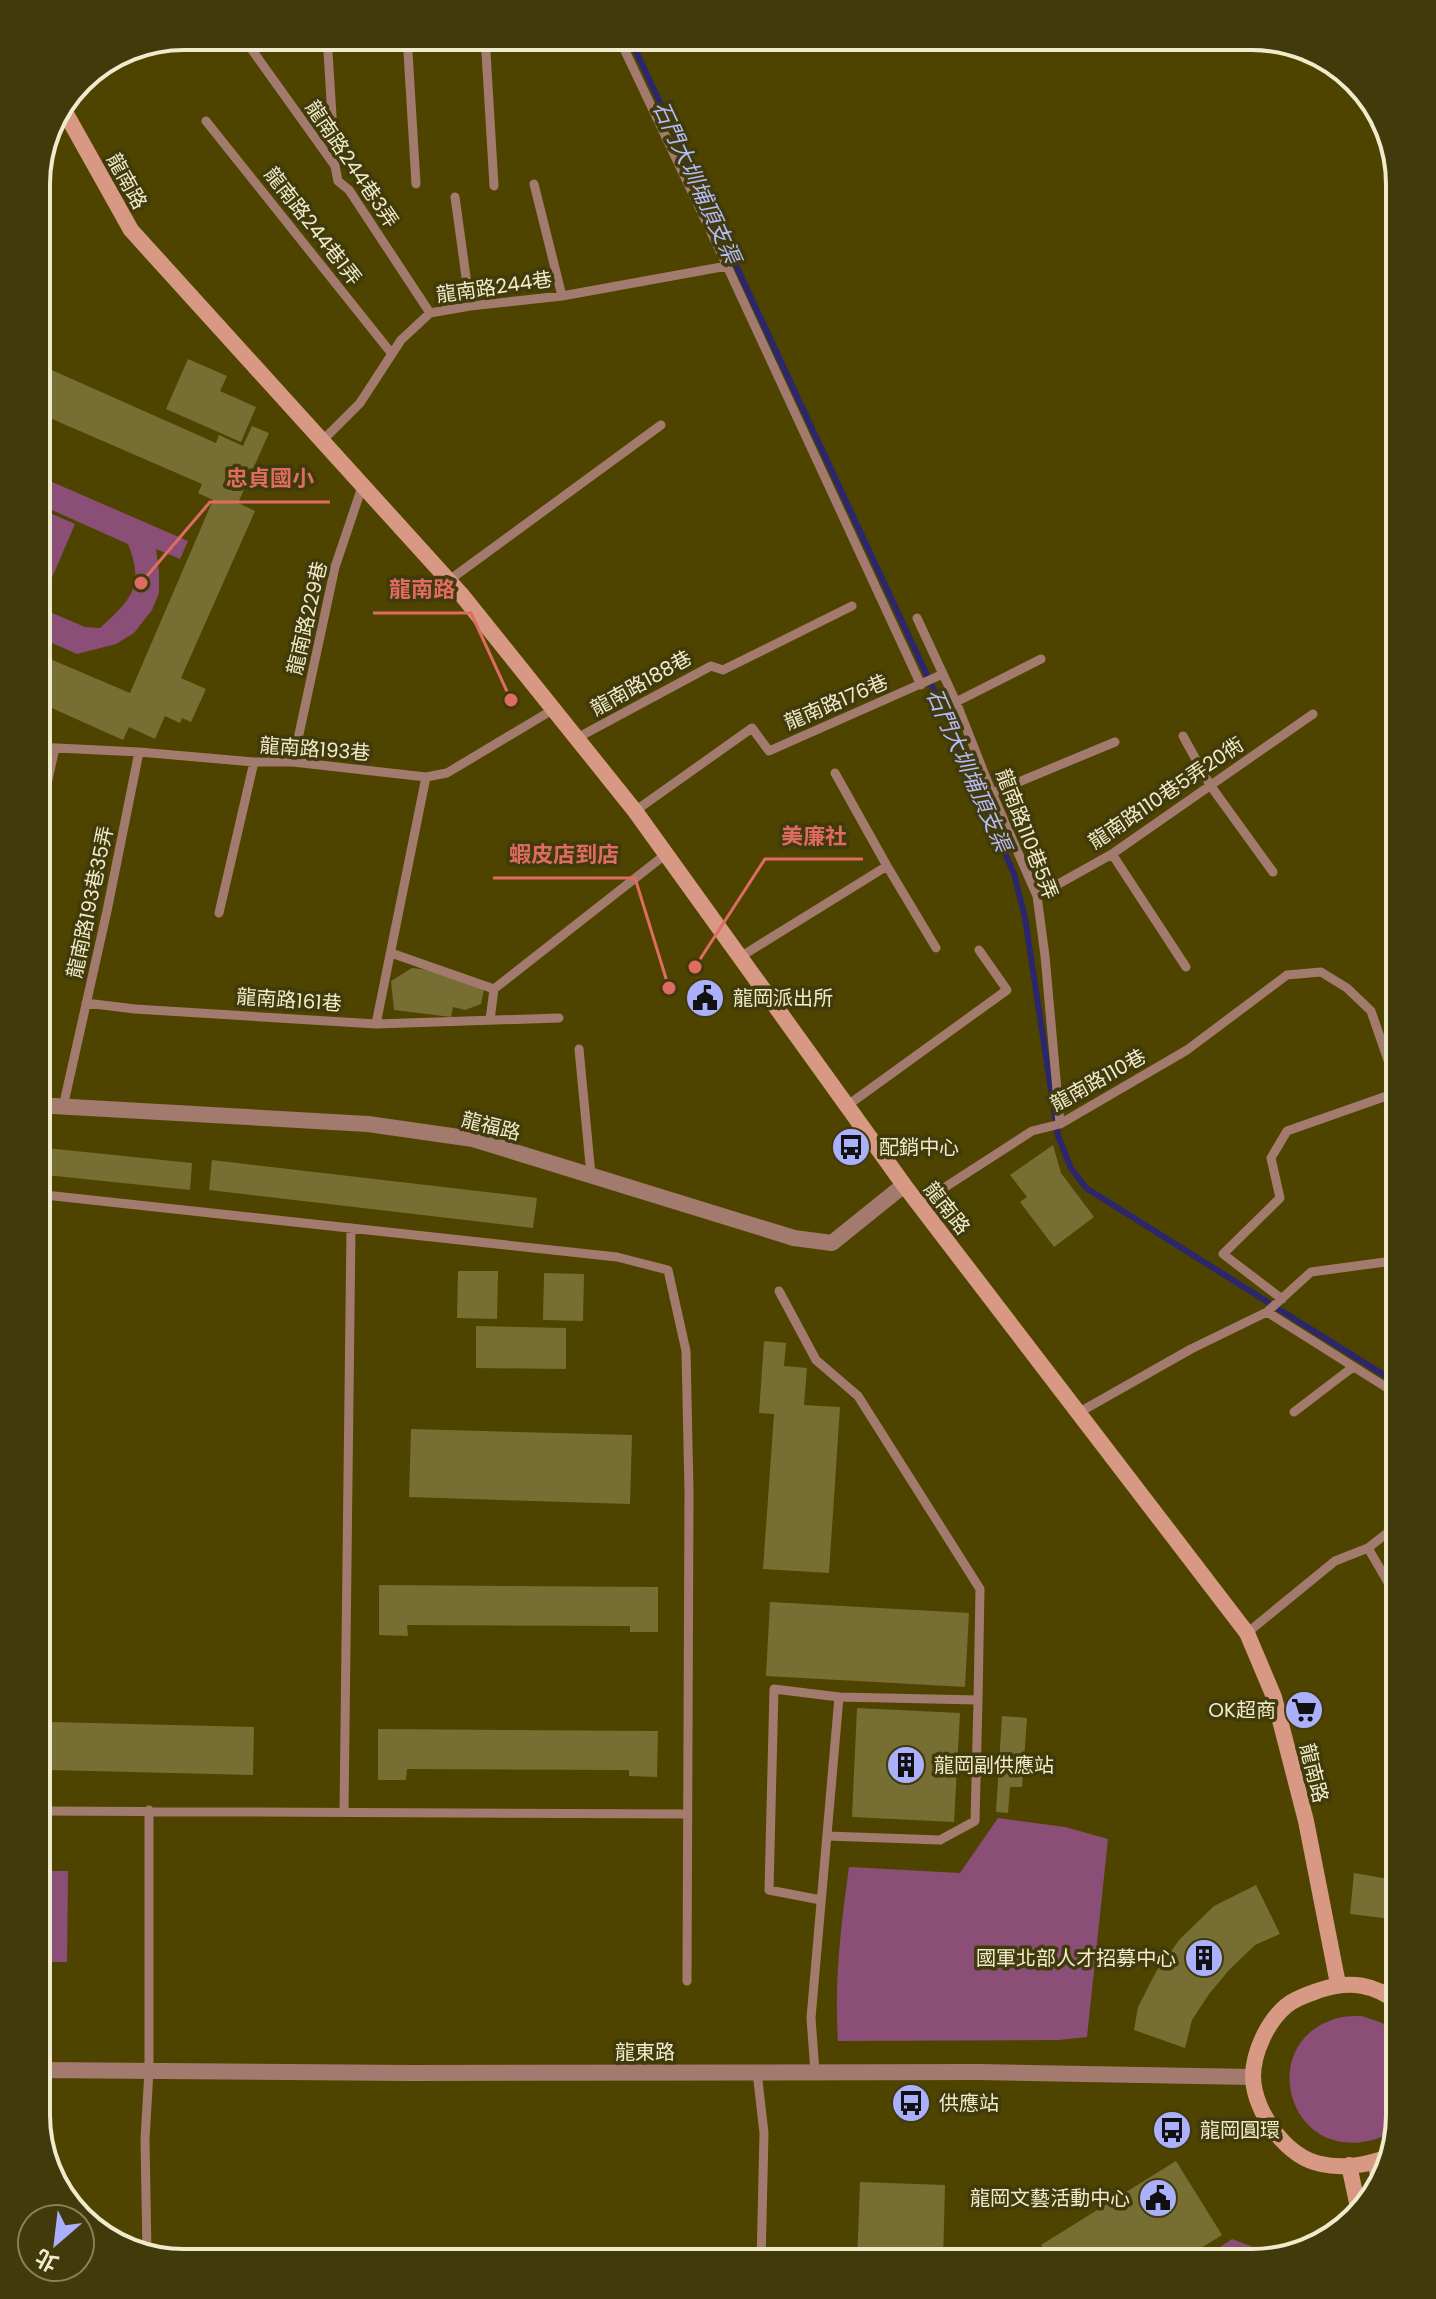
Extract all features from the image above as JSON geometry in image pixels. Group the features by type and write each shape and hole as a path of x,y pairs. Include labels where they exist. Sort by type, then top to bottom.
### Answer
{"main road":[{"name":"龍南路","path":"68,118 131,230 448,581 635,811 904,1185 1247,1633 1274,1697 1306,1821 1338,1984"},
{"path":"1378,2160 1349,2165 1320,2164 1295,2153 1269,2126 1253,2077 1258,2047 1270,2025 1287,2005 1338,1984 1362,1986 1386,1994"},
{"path":"1349,2165 1356,2199"}],"street":[{"name":"龍福路","path":"50,1106 368,1124 473,1139 794,1238 832,1243 904,1185"},
{"name":"龍東路","path":"50,2070 979,2072 1253,2077"}],"lane":[{"name":"龍南路244巷3弄","path":"252,50 335,166 338,181 349,190 430,313"},
{"path":"328,50 335,166"},
{"path":"408,50 416,184"},
{"path":"486,50 494,186"},
{"path":"625,50 921,685"},
{"name":"龍南路244巷1弄","path":"206,121 392,354"},
{"path":"534,184 562,296"},
{"path":"455,197 470,306"},
{"name":"龍南路244巷","path":"323,440 360,403 401,340 430,313 562,296 727,266"},
{"path":"448,581 661,425"},
{"name":"龍南路229巷","path":"293,762 335,567 363,484"},
{"name":"龍南路188巷","path":"577,738 711,666 723,670 852,606"},
{"name":"龍南路110巷5弄","path":"917,618 956,702 1037,896 1060,1124"},
{"path":"956,702 1041,659"},
{"name":"龍南路176巷","path":"635,811 752,728 769,751 943,674"},
{"name":"龍南路193巷","path":"50,748 293,762 426,777 447,773 554,709"},
{"name":"龍南路110巷5弄20衖","path":"1037,896 1112,854 1313,714"},
{"path":"1183,736 1210,785 1273,872"},
{"path":"992,793 1115,742"},
{"path":"50,770 55,748"},
{"name":"龍南路193巷35弄","path":"63,1107 139,752"},
{"path":"219,913 254,762"},
{"path":"835,773 936,948"},
{"path":"376,1024 426,777"},
{"path":"490,1020 494,989 666,854"},
{"path":"1112,854 1186,967"},
{"path":"740,957 887,866"},
{"path":"848,1105 1007,990 979,950"},
{"path":"391,953 494,989"},
{"name":"龍南路110巷","path":"919,1204 1032,1131 1060,1124 1187,1050 1287,975 1321,972 1347,988 1371,1011 1386,1055"},
{"name":"龍南路161巷","path":"86,1003 135,1009 376,1024 559,1018"},
{"path":"579,1049 591,1175"},
{"path":"1282,1299 1223,1254 1280,1198 1271,1158 1287,1131 1386,1098"},
{"path":"50,1196 617,1257 668,1270 686,1351 689,1492 687,1981"},
{"path":"344,1812 351,1228"},
{"path":"1078,1413 1191,1349 1267,1312 1311,1272 1386,1262"},
{"path":"779,1291 816,1360 858,1396 980,1589 975,1821 940,1840 827,1836"},
{"path":"1267,1312 1386,1387"},
{"path":"1294,1412 1353,1367"},
{"path":"1247,1633 1335,1561 1368,1548 1386,1534"},
{"path":"1368,1548 1386,1579"},
{"path":"821,1900 769,1890 774,1689 839,1697 978,1700"},
{"path":"815,2072 811,2018 839,1697"},
{"path":"147,2243 149,1810"},
{"path":"50,1811 686,1814"},
{"path":"757,2072 764,2133 761,2249"}],"shaded area":[{"path":"50,481 188,541 180,559 156,549 159,593 152,610 134,633 116,644 77,654 50,642 50,612 85,627 100,628 120,609 135,582 128,544 50,509"},
{"path":"50,513 75,524 50,582"},
{"path":"998,1818 1065,1827 1108,1839 1087,2037 1059,2040 838,2041 838,1975 849,1867 960,1873"},
{"path":"50,1871 68,1871 67,1962 50,1962"},
{"path":"1347,2016 1362,2016 1386,2026 1384,2136 1368,2141 1340,2142 1317,2132 1301,2116 1292,2094 1290,2071 1297,2049 1312,2030"},
{"path":"1232,2239 1258,2249 1252,2249 1217,2249"}],"building":[{"path":"188,359 227,376 220,391 256,407 241,442 166,409"},
{"path":"50,369 216,443 219,435 243,446 252,426 269,433 238,503 255,511 181,678 206,689 191,722 182,718 180,723 165,716 155,739 129,727 123,740 50,707 50,659 130,693 213,500 198,493 202,484 50,418"},
{"path":"412,968 457,973 484,989 481,1004 465,1010 453,1007 451,1017 394,1010 391,981"},
{"path":"1053,1145 1061,1173 1094,1217 1054,1247 1020,1202 1027,1197 1010,1175"},
{"path":"50,1148 192,1163 190,1190 50,1175"},
{"path":"212,1160 537,1198 533,1228 209,1190"},
{"path":"458,1271 498,1271 497,1319 457,1318"},
{"path":"544,1273 584,1274 583,1321 543,1320"},
{"path":"476,1326 566,1328 566,1369 476,1368"},
{"path":"764,1341 786,1343 784,1366 807,1368 804,1405 840,1407 829,1573 763,1569 774,1414 759,1413"},
{"path":"411,1429 632,1435 630,1504 409,1497"},
{"path":"379,1585 658,1587 658,1632 630,1632 630,1626 407,1625 408,1636 379,1635"},
{"path":"770,1602 969,1613 965,1687 766,1676"},
{"name":"龍岡副供應站","path":"857,1708 960,1713 954,1822 852,1817"},
{"path":"1002,1716 1027,1718 1022,1787 1010,1787 1008,1813 996,1812"},
{"path":"52,1722 254,1727 253,1775 51,1770"},
{"path":"378,1729 658,1731 657,1777 629,1776 629,1770 407,1769 406,1780 378,1780"},
{"path":"1354,1873 1386,1879 1386,1918 1350,1914"},
{"name":"國軍北部人才招募中心","path":"1256,1885 1280,1934 1255,1945 1209,1994 1192,2020 1185,2048 1134,2030 1138,2007 1156,1972 1180,1939 1214,1906"},
{"name":"龍岡文藝活動中心","path":"1176,2161 1222,2235 1200,2249 1043,2249 1041,2245"},
{"path":"860,2182 945,2185 943,2249 858,2249"}],"waterway":[{"name":"石門大圳埔頂支渠","path":"636,50 941,705 1014,874 1025,918 1058,1136 1071,1168 1086,1188 1386,1376"}],"place":[{"name":"忠貞國小","path":"141,583"},
{"name":"龍南路","path":"511,700"},
{"name":"美廉社","path":"695,967"},
{"name":"蝦皮店到店","path":"669,988"},
{"name":"龍岡派出所","path":"705,998"},
{"name":"配銷中心","path":"851,1147"},
{"name":"OK超商","path":"1304,1710"},
{"name":"龍岡副供應站","path":"906,1765"},
{"name":"國軍北部人才招募中心","path":"1204,1958"},
{"name":"供應站","path":"911,2103"},
{"name":"龍岡圓環","path":"1172,2130"},
{"name":"龍岡文藝活動中心","path":"1158,2198"}]}
